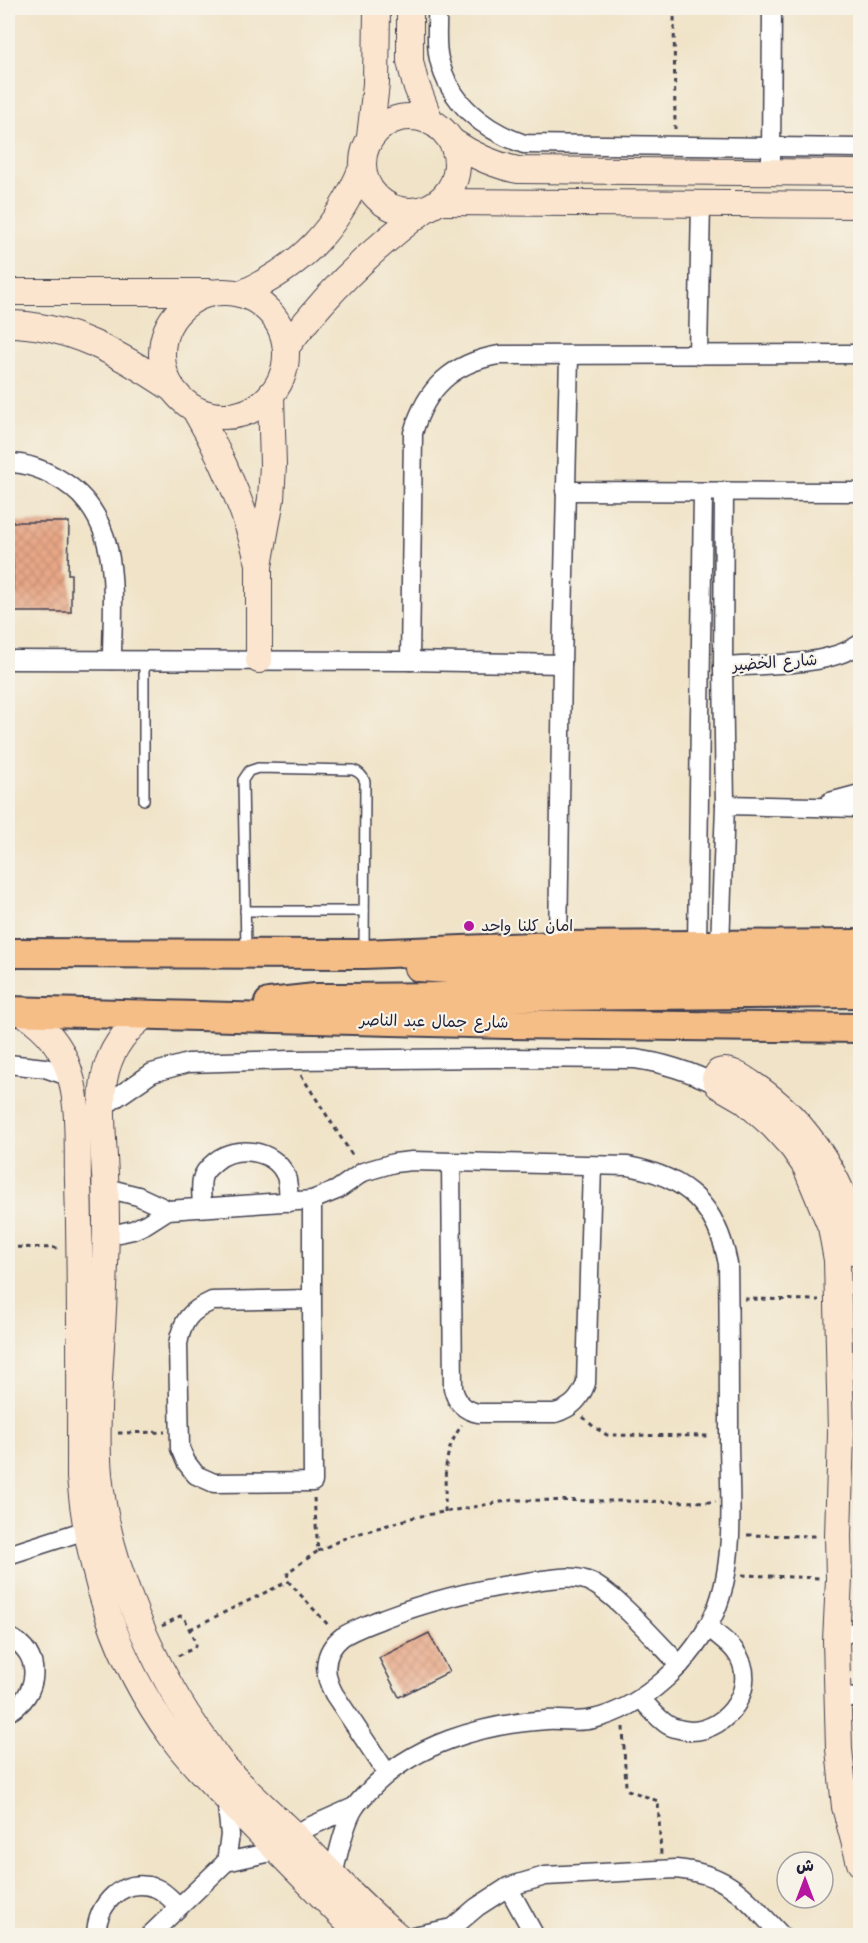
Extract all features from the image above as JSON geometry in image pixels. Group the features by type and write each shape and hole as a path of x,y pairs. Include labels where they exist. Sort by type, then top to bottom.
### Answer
{"main road":[{"path":"8,953 364,954 558,946 861,944"},
{"path":"364,954 400,964 441,970 861,966"},
{"path":"221,1016 258,1004 315,998 861,993"},
{"name":"شارع جمال عبد الناصر","path":"14,1011 507,1024 861,1028"}],"street":[{"path":"241,294 265,283 313,247 340,214 352,191 362,168 364,152 370,137 376,84 377,8"},
{"path":"410,8 410,61 415,82 430,120"},
{"path":"437,8 438,57 452,91 462,106 490,130 524,144 675,146 861,173"},
{"path":"771,160 772,8"},
{"path":"286,346 322,302 361,261 450,190 457,175 458,158 453,142 443,129 430,120 408,116 387,122 370,137"},
{"path":"453,142 480,159 518,170 771,160 861,148"},
{"path":"362,168 367,185 377,199 393,208 410,212 433,205 861,205"},
{"path":"698,354 701,204"},
{"path":"8,292 227,291 241,294 263,304 279,323 286,346 286,364 281,381 271,396 249,412 221,417 195,410 181,401 171,388 162,365 162,341 172,319 189,302 212,292"},
{"path":"8,324 49,329 100,346 171,388"},
{"path":"410,661 413,433 426,400 436,386 450,374 482,358 499,355 861,354"},
{"path":"558,946 569,356"},
{"path":"259,660 259,566 271,499 273,431 271,396"},
{"path":"195,410 212,439 240,501 259,566"},
{"path":"8,463 29,466 56,477 78,494 96,516 103,529 111,556 112,660"},
{"path":"565,491 861,492"},
{"path":"703,492 709,946"},
{"path":"709,946 725,805 724,492"},
{"name":"شارع الخضير","path":"723,667 823,659 840,655 861,644"},
{"path":"8,660 410,661 562,664"},
{"path":"803,807 861,794"},
{"path":"725,805 861,808"},
{"path":"14,1011 34,1020 52,1039 66,1061 71,1077 89,1109 106,1188 97,1434 89,1477 107,1519 117,1559 145,1636 194,1725 228,1772 285,1842 362,1926 399,1935"},
{"path":"147,1014 127,1031 112,1053 89,1109 80,1242 89,1477 86,1530 91,1558 101,1596 127,1662 141,1689 173,1739 226,1797 333,1876 362,1926"},
{"path":"89,1109 152,1073 188,1063 495,1058 635,1059 657,1062 693,1073 744,1100 773,1126 806,1167 831,1227 837,1260 841,1433 836,1641 849,1695 840,1758 845,1808 861,1863"},
{"path":"8,1064 45,1068 71,1077"},
{"path":"717,1085 715,1078 717,1074 723,1070 729,1071 764,1092 799,1124 836,1179 853,1222 861,1255"},
{"path":"202,1207 202,1178 210,1166 222,1157 236,1152 250,1151 264,1155 277,1163 286,1175 289,1202"},
{"path":"106,1188 138,1196 168,1209 312,1200 337,1190 363,1172 394,1163 412,1161 628,1166 650,1170 670,1178 704,1205 716,1223 724,1243 728,1264 730,1535 726,1574 715,1612 680,1665 641,1699 594,1719 548,1720 502,1726 458,1737 416,1755 387,1773 354,1807 285,1842 226,1862 148,1935"},
{"path":"451,1162 453,1388 458,1402 470,1412 478,1413 555,1413 566,1409 582,1394 586,1383 592,1166"},
{"path":"312,1200 313,1482 214,1483 196,1474 186,1462 180,1448 179,1432 178,1344 181,1330 188,1317 198,1307 212,1301 312,1299"},
{"path":"80,1242 133,1230 152,1221 168,1209"},
{"path":"8,1555 86,1530"},
{"path":"387,1773 334,1694 327,1681 325,1669 330,1652 341,1638 362,1627 404,1611 453,1595 502,1585 569,1578 586,1580 601,1587 680,1665"},
{"path":"641,1699 668,1725 682,1730 697,1731 712,1727 730,1714 741,1695 744,1680 742,1665 735,1652 707,1626"},
{"path":"836,1641 847,1633 861,1632"},
{"path":"8,1637 24,1648 31,1660 34,1673 32,1686 26,1698 8,1712"},
{"path":"226,1797 230,1835 226,1862"},
{"path":"333,1876 354,1807"},
{"path":"413,1935 451,1932 477,1907 508,1887 545,1876 662,1870 697,1871 734,1887 782,1935"},
{"path":"96,1935 101,1909 109,1899 126,1888 146,1886 159,1889 178,1906"},
{"path":"508,1887 535,1935"}],"lane":[{"path":"144,660 144,800"},
{"path":"246,952 243,780 249,771 258,768 352,770 363,777 365,782 364,954"},
{"path":"245,911 364,911"}],"path":[{"path":"674,8 675,146"},
{"path":"291,1060 363,1172"},
{"path":"8,1247 80,1242"},
{"path":"729,1299 839,1300"},
{"path":"575,1402 582,1416 594,1428 607,1435 729,1436"},
{"path":"446,1512 447,1455 453,1438 464,1424 478,1413"},
{"path":"97,1434 179,1432"},
{"path":"313,1482 318,1551"},
{"path":"341,1638 287,1582 286,1577 288,1572 318,1551 347,1537 416,1517 513,1500 730,1502"},
{"path":"730,1535 838,1536"},
{"path":"726,1574 839,1579"},
{"path":"190,1629 287,1582"},
{"path":"145,1636 180,1616 184,1617 190,1629 196,1642 195,1647 159,1665"},
{"path":"623,1707 626,1787 628,1790 659,1802 662,1870"}],"building":[{"path":"10,522 69,522 68,574 71,574 71,612 13,612"},
{"path":"429,1633 449,1672 399,1697 379,1658"}],"place":[{"name":"امان كلنا واحد","path":"469,926"}]}
